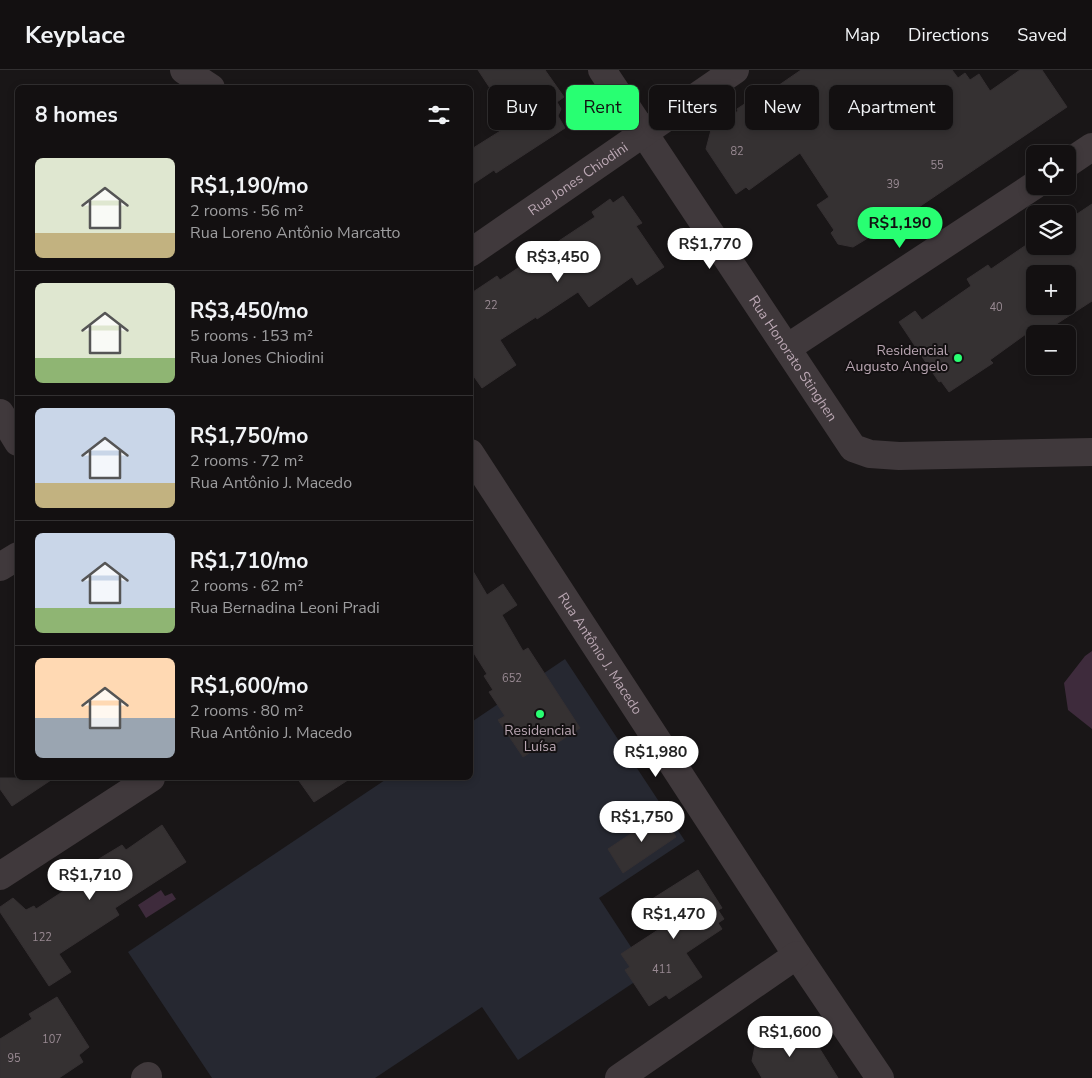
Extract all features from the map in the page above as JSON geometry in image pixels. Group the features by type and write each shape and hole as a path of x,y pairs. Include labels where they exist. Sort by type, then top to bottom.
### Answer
{"street":[{"path":"184,70 206,85"},
{"name":"Rua Honorato Stinghen","path":"602,70 853,448 870,454 899,456 1092,452"},
{"name":"Rua Jones Chiodini","path":"473,251 643,132 736,70"},
{"path":"1076,158 1092,147"},
{"path":"787,348 1026,191"},
{"path":"0,413 15,437"},
{"name":"Rua Antônio J. Macedo","path":"473,459 797,955 880,1078"},
{"path":"0,567 15,558"},
{"path":"0,876 148,780"},
{"path":"619,1078 797,955"}],"shaded area":[{"path":"1092,651 1092,729 1068,710 1064,683 1085,656"},
{"path":"565,659 685,841 599,898 648,973 518,1060 482,1007 375,1078 212,1078 128,952 385,780 473,780 473,721"},
{"path":"161,890 165,896 172,893 176,899 146,918 138,905"}],"building":[{"path":"478,70 545,70 556,85 488,85"},
{"path":"801,70 952,70 958,78 965,73 970,80 979,74 990,91 1020,70 1042,70 1067,107 916,209 853,247 838,244 831,233 834,230 817,205 829,197 800,153 749,190 746,187 736,194 706,149 711,130 735,130 735,113 738,111 737,109 745,104 745,130 819,130 819,85 779,85"},
{"path":"556,86 564,97 557,102 561,109 558,116 565,128 496,173 494,170 473,184 473,148 502,130 556,130"},
{"path":"623,196 642,223 636,226 664,267 637,285 632,277 589,307 578,292 537,319 536,317 500,340 516,365 482,388 473,375 473,292 497,276 500,280 595,217 592,212 610,199 613,203"},
{"path":"1092,204 1092,301 1076,311 1076,265 1026,265 1026,315 1070,315 1055,325 1026,325 1026,334 990,360 993,363 949,392 941,381 939,382 899,322 915,311 922,320 971,286 967,279 988,265 991,269 1026,245 1026,255 1076,255 1076,215"},
{"path":"473,571 487,595 503,584 517,605 502,615 523,651 528,648 580,728 543,752 540,746 523,757 498,720 505,716 489,692 493,690 484,676 487,674 473,652"},
{"path":"0,778 51,780 12,806 0,789"},
{"path":"298,780 348,780 314,802"},
{"path":"662,813 676,837 623,873 608,849"},
{"path":"162,825 186,862 115,908 119,915 59,954 71,972 49,986 0,912 0,907 13,898 26,910 34,906 36,909 76,883 74,881 82,876 79,871 122,845 126,850"},
{"path":"698,870 722,908 718,910 724,919 718,923 722,929 686,953 702,977 669,999 666,995 649,1006 625,970 630,967 621,954 664,926 649,901"},
{"path":"57,997 89,1047 79,1055 83,1062 59,1078 0,1078 0,1039 32,1019 29,1014"},
{"path":"796,1025 807,1044 818,1046 838,1078 762,1078 752,1061 757,1036 776,1039"}],"place":[{"name":"Residencial Augusto Angelo","path":"958,358"},
{"name":"Residencial Luísa","path":"540,714"}]}
